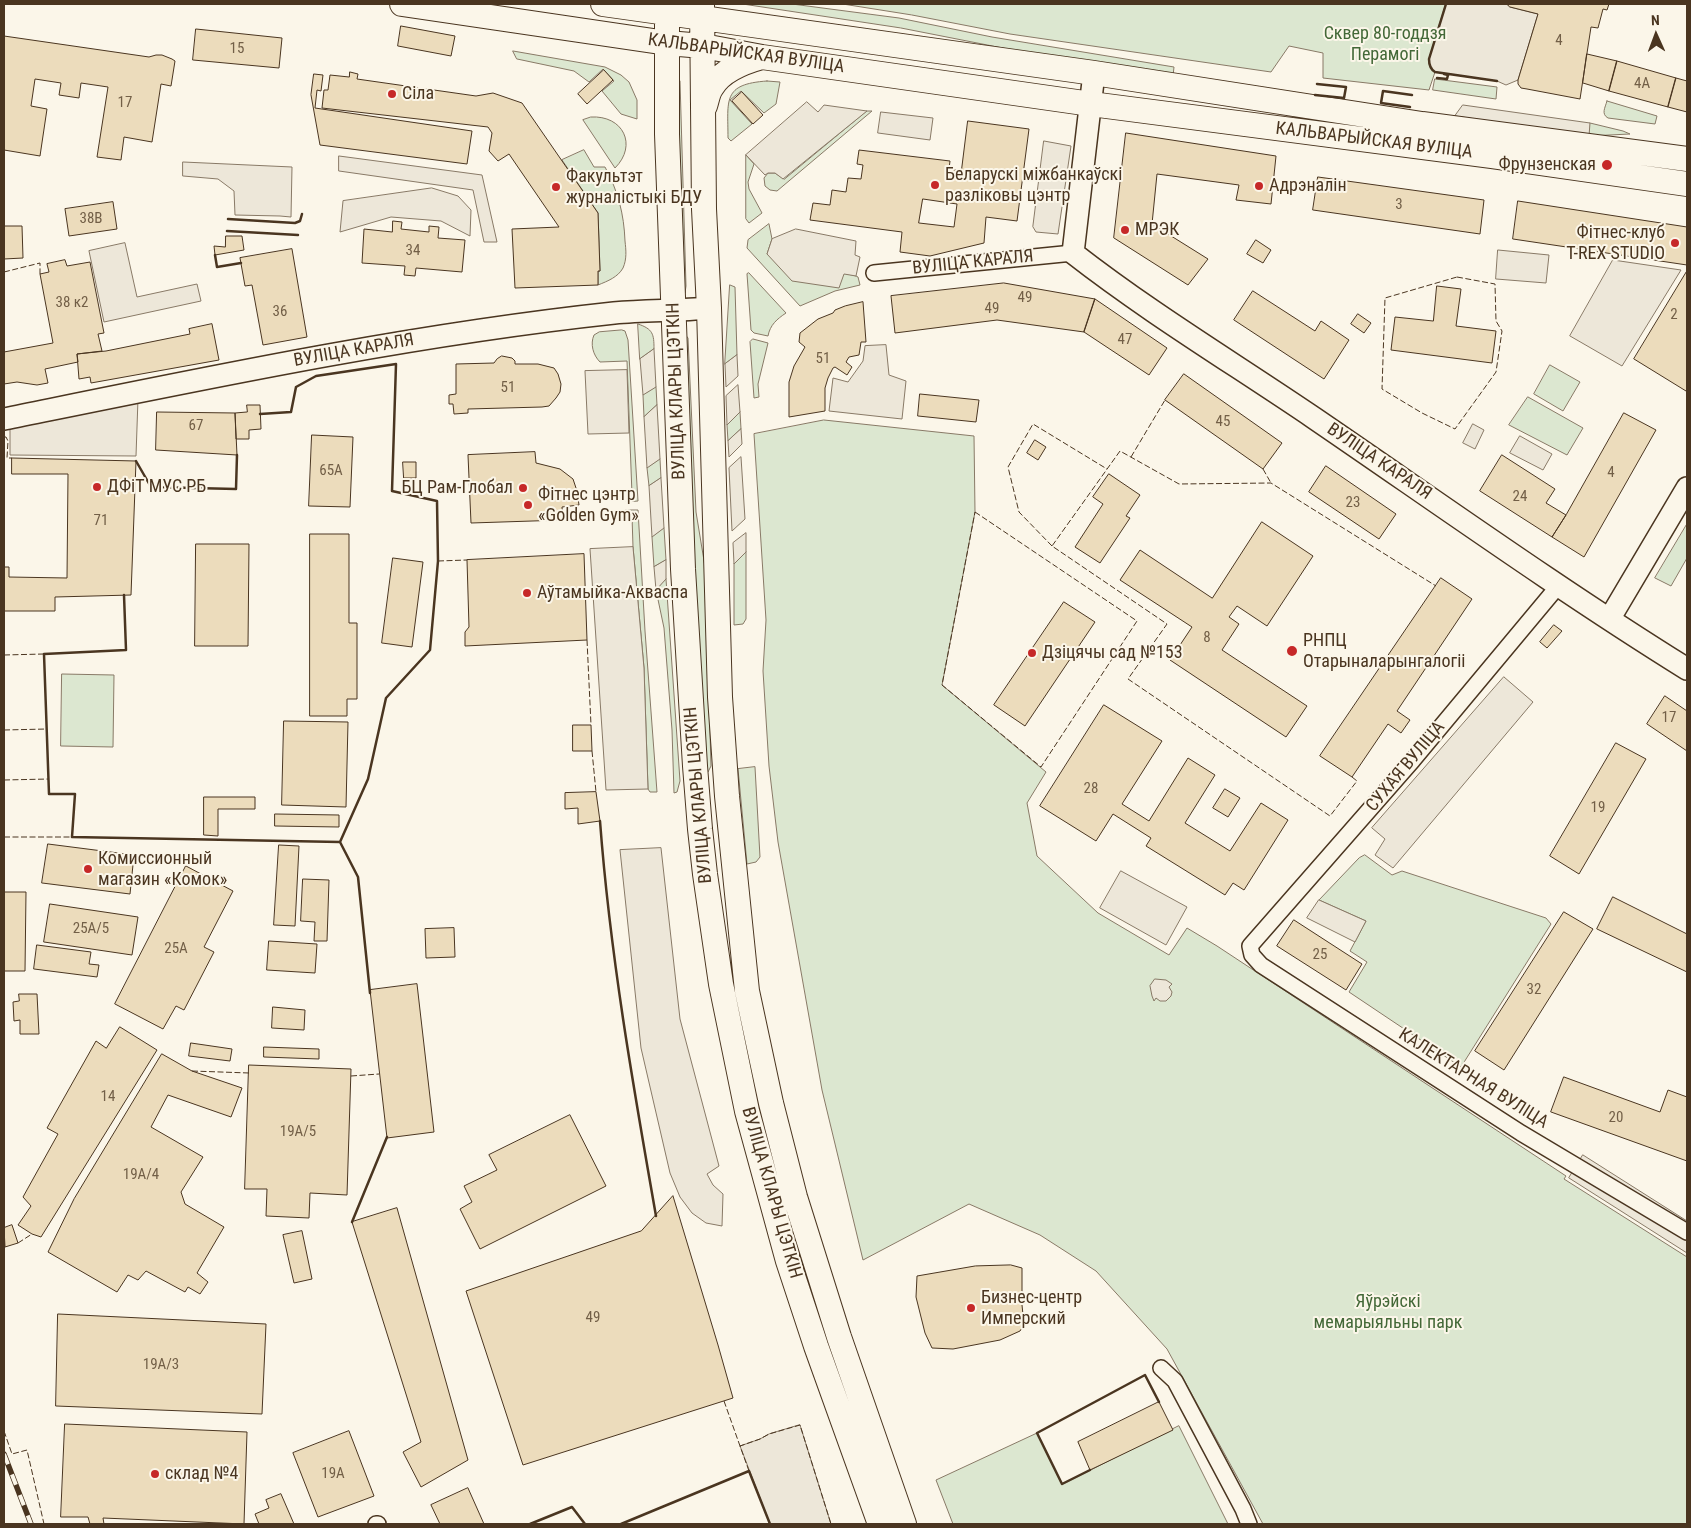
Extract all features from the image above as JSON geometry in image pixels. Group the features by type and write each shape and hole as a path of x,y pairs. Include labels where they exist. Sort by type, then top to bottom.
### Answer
{"main road":[{"name":"КАЛЬВАРЫЙСКАЯ ВУЛІЦА","path":"402,4 667,43 703,46 762,57 1091,104 1492,156 1687,184"},
{"name":"КАЛЬВАРЫЙСКАЯ ВУЛІЦА","path":"603,4 702,10 793,30 1094,73 1422,124 1687,160"},
{"path":"730,4 743,12 793,30"},
{"name":"ВУЛІЦА КЛАРЫ ЦЭТКІН","path":"667,8 667,134 683,569 700,829 721,984 747,1111 788,1261 828,1380 880,1524"},
{"name":"ВУЛІЦА КЛАРЫ ЦЭТКІН","path":"702,10 704,200 709,308 720,697 727,796 747,991 771,1102 795,1197 839,1337 904,1524"},
{"path":"703,110 712,86 726,73 740,64 762,57"},
{"path":"1073,253 1094,73"},
{"name":"ВУЛІЦА КАРАЛЯ","path":"1073,253 1117,287 1188,336 1310,415 1687,669"},
{"name":"ВУЛІЦА КАРАЛЯ","path":"4,419 337,354 427,339 580,317 630,312 709,308"},
{"path":"1610,618 1687,488"}],"street":[{"name":"ВУЛІЦА КАРАЛЯ","path":"874,273 1073,253"},
{"name":"СУХАЯ ВУЛІЦА","path":"1250,946 1413,760 1560,585"},
{"name":"КАЛЕКТАРНАЯ ВУЛІЦА","path":"1250,946 1252,955 1261,965 1521,1133 1687,1232"},
{"path":"1161,1368 1175,1381 1243,1509 1248,1524"}],"green space":[{"path":"743,4 792,4 899,18 992,37 1174,67 1173,76 1028,53 901,28"},
{"name":"Сквер 80-годдзя Перамогі","path":"843,4 1446,4 1432,70 1435,72 1429,90 1323,78 1323,53 1289,46 1271,72 1010,34"},
{"path":"513,51 605,67 621,75 629,82 637,100 637,119 621,114 602,91 614,81 603,69 589,82 574,71 517,59"},
{"path":"677,77 680,81 686,286 685,293 683,294"},
{"path":"1435,79 1497,87 1496,99 1433,90"},
{"path":"767,81 780,82 776,104 764,113 741,91 730,100 752,124 731,141 728,138 728,104 731,96 735,90 742,86"},
{"path":"1607,101 1657,116 1655,124 1608,118 1604,113"},
{"path":"867,111 872,111 777,191 770,190 765,186 764,178 768,173 775,173 784,179"},
{"path":"591,117 611,121 619,126 624,133 626,141 625,150 622,159 615,168 583,120"},
{"path":"1590,123 1623,131 1630,134 1589,136"},
{"path":"584,150 594,167 605,167 610,176 620,203 624,231 626,254 623,268 616,276 598,285 598,271 600,271 598,213 562,160"},
{"path":"746,155 754,164 748,182 749,189 762,213 749,223 746,219"},
{"path":"769,224 772,239 767,254 856,276 860,285 835,291 800,306 747,248 748,240"},
{"path":"749,273 786,313 774,323 768,336 754,333 751,330 747,274"},
{"path":"730,285 735,287 737,355 725,364"},
{"path":"638,324 650,330 654,344 654,349 640,359"},
{"path":"625,331 628,340 638,501 626,502 632,495 627,361 600,362 592,346 594,335 599,332"},
{"path":"684,333 688,338 696,512 708,585 711,766 708,772 704,767"},
{"path":"753,339 768,343 758,384 759,397 754,398 750,342"},
{"path":"1550,365 1580,382 1563,411 1534,394"},
{"path":"656,387 657,405 644,417 643,395"},
{"path":"1528,397 1583,428 1567,455 1509,425"},
{"path":"740,412 741,429 728,441 727,425"},
{"name":"Яўрэйскі мемарыяльны парк","path":"824,420 974,436 975,512 942,685 1046,772 1027,803 1037,856 1098,913 1169,955 1187,928 1217,946 1566,1176 1564,1179 1687,1257 1687,1524 1263,1524 1167,1349 1096,1271 1040,1235 969,1204 863,1260 822,1090 778,842 769,766 763,671 766,620 754,434"},
{"path":"660,459 661,478 649,486 647,468"},
{"path":"626,510 638,510 657,792 650,792 648,789 644,668 632,516"},
{"path":"1687,524 1687,558 1671,586 1655,578"},
{"path":"664,528 666,560 654,567 652,537"},
{"path":"746,552 746,619 743,624 734,625 734,564"},
{"path":"666,579 680,781 677,792 674,793 672,730 664,628 656,590"},
{"path":"62,674 114,675 113,747 61,746"},
{"path":"755,767 760,857 756,862 747,864 738,769"},
{"path":"1365,855 1392,875 1402,871 1546,918 1551,924 1461,1067 1349,992 1367,962 1350,951 1366,921 1319,900 1359,858"},
{"path":"1179,1426 1228,1524 953,1524 936,1480 1037,1433 1062,1484"}],"shaded area":[{"path":"1446,4 1507,4 1510,7 1538,14 1518,80 1506,85 1497,81 1432,70 1429,59"},
{"path":"807,102 818,112 824,105 867,111 783,179 775,173 765,175 746,155"},
{"path":"1463,105 1590,123 1589,136 1455,116"},
{"path":"881,112 933,118 930,140 878,133"},
{"path":"1044,141 1071,146 1058,234 1036,232 1033,227"},
{"path":"339,156 482,175 497,242 484,242 473,190 339,171"},
{"path":"183,162 292,167 291,217 235,215 234,191 218,179 183,176"},
{"path":"432,188 458,196 471,210 470,236 441,221 391,217 340,232 343,201"},
{"path":"796,229 856,241 855,255 860,257 856,276 844,274 839,288 792,281 767,254 772,239"},
{"path":"125,243 137,297 197,284 201,301 104,322 89,251"},
{"path":"1498,250 1549,255 1546,283 1496,279"},
{"path":"1613,260 1681,270 1622,366 1570,336"},
{"path":"886,345 889,375 906,381 902,419 829,411 833,378 848,382 863,361 865,346"},
{"path":"654,349 656,387 643,395 640,359"},
{"path":"737,355 738,376 726,387 725,364"},
{"path":"627,370 629,433 588,434 585,371"},
{"path":"738,385 740,412 727,425 726,396"},
{"path":"138,399 136,456 10,455 10,428"},
{"path":"657,405 660,459 647,468 644,417"},
{"path":"1473,424 1484,430 1475,449 1463,443"},
{"path":"741,429 742,444 729,457 728,441"},
{"path":"1520,436 1552,454 1543,470 1510,453"},
{"path":"741,457 745,519 732,531 729,468"},
{"path":"661,478 664,528 652,537 649,486"},
{"path":"746,533 746,552 734,564 733,543"},
{"path":"633,547 644,668 648,789 606,790 590,549"},
{"path":"666,560 666,579 656,590 654,567"},
{"path":"1504,677 1533,702 1393,868 1375,855 1385,839 1372,828"},
{"path":"661,848 680,1019 719,1166 707,1174 713,1185 723,1194 722,1226 706,1223 692,1213 680,1197 670,1173 641,1048 620,850"},
{"path":"1121,871 1187,907 1166,945 1100,908"},
{"path":"1319,900 1366,921 1355,942 1307,918"},
{"path":"1155,979 1166,980 1172,984 1169,987 1172,992 1171,996 1166,1001 1160,1001 1156,998 1154,1001 1150,986"},
{"path":"1583,1155 1687,1221 1687,1253 1569,1178"},
{"path":"800,1425 831,1524 770,1524 740,1446 769,1434"}],"building":[{"path":"1507,4 1609,4 1607,10 1603,9 1598,28 1591,27 1580,99 1521,88 1518,80 1538,14 1510,7"},
{"path":"401,26 455,36 451,56 398,46"},
{"path":"196,29 282,38 279,68 193,60"},
{"path":"4,36 149,57 162,55 175,61 171,86 161,84 152,142 124,137 121,160 97,157 108,87 81,83 79,98 59,95 61,83 35,79 31,106 47,109 40,156 4,150"},
{"path":"1587,54 1617,61 1609,91 1583,83"},
{"path":"1617,61 1676,78 1668,107 1609,91"},
{"path":"604,70 613,80 587,104 578,94"},
{"name":"Факультэт журналістыкі БДУ","path":"350,72 358,74 357,79 476,96 493,93 522,103 598,213 600,271 598,271 598,285 515,288 512,229 559,227 509,154 498,161 489,151 492,133 488,127 322,108 324,90 328,90 330,75 349,77"},
{"path":"314,74 323,75 321,91 317,90 315,108 472,131 467,164 320,145 311,95"},
{"path":"1676,78 1687,81 1687,112 1668,107"},
{"path":"742,92 763,115 753,124 732,101"},
{"name":"Беларускі міжбанкаўскі разліковы цэнтр","path":"968,121 1029,129 1017,221 986,217 984,243 930,256 900,252 902,232 810,220 813,203 830,205 832,190 846,192 848,178 861,179 863,165 857,164 859,150 950,161 949,169 961,171","holes":["923,199 957,204 954,227 919,223"]},
{"path":"1126,133 1276,156 1271,204 1236,200 1239,185 1157,174 1152,224 1208,259 1188,285 1114,238"},
{"path":"1318,177 1484,200 1480,234 1313,210"},
{"path":"1518,201 1687,227 1687,265 1513,239"},
{"path":"113,202 117,229 69,236 65,209"},
{"path":"393,221 402,222 401,229 429,232 429,226 439,227 438,238 465,240 462,272 416,268 415,276 404,275 405,266 362,263 364,229 392,232"},
{"path":"4,226 22,226 23,258 4,259"},
{"path":"226,236 242,236 244,250 215,255 214,246 225,247"},
{"path":"1256,240 1271,250 1263,263 1247,254"},
{"path":"292,249 307,337 263,345 252,285 245,286 240,258"},
{"path":"65,260 67,266 90,262 104,333 98,334 102,351 77,354 78,362 45,369 48,383 37,385 17,382 4,384 4,352 53,343 40,274 49,272 47,264"},
{"path":"1687,271 1687,389 1686,391 1634,359"},
{"path":"1004,283 1095,299 1084,332 997,320 895,333 891,296"},
{"path":"1437,286 1461,289 1456,326 1496,331 1492,363 1391,350 1395,317 1433,321"},
{"path":"1253,291 1315,331 1321,321 1349,340 1324,379 1234,320"},
{"path":"1095,299 1167,348 1149,375 1084,332"},
{"path":"863,302 866,342 861,342 859,355 849,357 846,362 852,367 847,375 835,367 833,368 825,388 825,411 789,417 789,382 794,366 805,347 799,342 800,333 818,319 833,313 835,310"},
{"path":"1358,314 1371,323 1364,333 1351,324"},
{"path":"212,324 219,360 91,383 90,377 79,379 77,354 106,351 190,334 189,329"},
{"path":"502,356 512,358 515,364 538,364 554,368 561,384 560,392 556,398 549,406 468,409 468,413 454,414 453,404 449,404 449,395 456,394 456,364 494,363"},
{"path":"1184,374 1282,443 1263,469 1165,400"},
{"path":"920,394 979,400 976,422 918,416"},
{"path":"247,405 260,405 261,429 249,430 249,439 236,439 235,413 247,412"},
{"path":"157,412 235,413 237,455 156,450"},
{"path":"1624,413 1656,430 1584,557 1552,537"},
{"path":"312,435 353,437 350,507 309,506"},
{"path":"1035,440 1046,447 1038,460 1027,453"},
{"name":"БЦ Рам-Глобал","path":"535,452 536,463 560,469 573,479 579,505 562,507 563,520 471,523 468,455"},
{"path":"1502,455 1555,489 1546,503 1566,515 1552,537 1480,491"},
{"path":"12,458 136,461 131,595 55,597 55,611 4,611 4,567 9,567 9,577 67,578 68,474 12,474"},
{"path":"403,462 416,462 416,478 404,478"},
{"path":"1326,466 1396,514 1379,539 1309,492"},
{"path":"1109,474 1140,495 1126,516 1130,518 1100,563 1075,547 1103,504 1093,497"},
{"path":"1262,522 1313,556 1267,626 1237,606 1229,617 1239,624 1222,650 1307,706 1286,737 1170,660 1192,627 1120,580 1140,550 1212,598"},
{"path":"310,534 349,534 349,623 357,623 357,699 347,699 347,716 310,716"},
{"path":"196,544 249,544 248,646 195,646"},
{"name":"Аўтамыйка-Акваспа","path":"584,554 587,640 465,646 465,632 469,627 467,560"},
{"path":"393,558 423,562 412,647 382,643"},
{"path":"1441,578 1472,599 1397,711 1410,720 1401,733 1388,724 1352,777 1320,756"},
{"path":"1064,602 1095,622 1025,726 994,705"},
{"path":"1554,625 1562,631 1547,648 1540,642"},
{"path":"1665,696 1687,711 1687,751 1647,724"},
{"path":"1104,705 1162,741 1122,804 1149,821 1188,758 1215,775 1185,823 1230,851 1261,803 1288,820 1244,890 1233,883 1225,895 1146,846 1151,838 1113,814 1096,841 1040,806"},
{"path":"284,721 348,722 346,807 282,805"},
{"path":"573,725 591,725 592,751 573,751"},
{"path":"1616,743 1646,759 1579,874 1550,856"},
{"path":"1225,789 1240,798 1228,817 1213,808"},
{"path":"596,792 600,821 578,824 578,808 565,809 565,793"},
{"path":"204,797 255,797 255,809 218,809 218,836 204,835"},
{"path":"275,814 339,815 339,827 275,826"},
{"name":"Комиссионный магазин «Комок»","path":"48,844 134,855 130,894 42,883"},
{"path":"279,845 299,846 295,926 274,925"},
{"path":"186,866 233,891 204,947 214,952 184,1010 176,1006 163,1029 115,1004"},
{"path":"303,879 329,880 327,941 314,941 315,922 301,921"},
{"path":"4,892 26,892 25,971 4,971"},
{"path":"1613,897 1687,934 1687,972 1597,929"},
{"path":"50,904 138,917 132,955 44,942"},
{"path":"1564,912 1593,929 1504,1070 1475,1051"},
{"path":"1294,920 1362,964 1346,990 1277,946"},
{"path":"454,928 455,957 426,958 425,929"},
{"path":"269,941 317,944 315,973 267,970"},
{"path":"37,945 91,952 89,964 99,965 97,977 34,969"},
{"path":"417,984 434,1132 387,1138 370,990"},
{"path":"19,994 37,994 39,1034 20,1034 20,1020 14,1021 13,1002 19,1001"},
{"path":"273,1007 305,1010 304,1030 272,1028"},
{"path":"120,1027 157,1050 41,1237 32,1234 18,1225 31,1206 23,1197 58,1134 47,1128 96,1041 106,1048"},
{"path":"191,1043 232,1049 230,1061 189,1056"},
{"path":"264,1047 319,1049 319,1059 264,1057"},
{"path":"162,1054 192,1071 242,1088 231,1117 168,1095 151,1127 203,1157 181,1192 185,1204 224,1227 197,1273 208,1282 200,1294 188,1287 185,1292 146,1271 138,1280 128,1275 117,1292 48,1252 74,1199"},
{"path":"249,1065 351,1069 347,1195 310,1193 309,1218 266,1216 267,1189 245,1189"},
{"path":"1564,1077 1660,1112 1668,1090 1687,1097 1687,1161 1551,1112"},
{"path":"570,1115 606,1186 480,1249 460,1209 472,1202 464,1186 497,1170 489,1155"},
{"path":"673,1196 733,1398 523,1465 466,1291 641,1231"},
{"path":"397,1208 468,1460 421,1487 403,1452 421,1442 352,1222"},
{"path":"12,1225 18,1243 5,1247 4,1228"},
{"path":"302,1231 312,1279 294,1283 283,1235"},
{"name":"Бизнес-центр Имперский","path":"1011,1265 1022,1268 1024,1325 1020,1331 1000,1340 953,1349 932,1348 925,1333 916,1297 917,1276 975,1266"},
{"path":"58,1314 266,1324 262,1414 56,1406"},
{"path":"1159,1402 1173,1430 1090,1470 1078,1442"},
{"name":"склад №4","path":"65,1424 247,1432 244,1524 103,1518 104,1524 90,1524 88,1517 61,1517"},
{"path":"349,1431 374,1496 318,1517 293,1453"},
{"path":"468,1488 484,1524 440,1524 431,1505"},
{"path":"281,1494 294,1524 259,1524 255,1514 269,1508 266,1500"}],"railway":[{"path":"4,1454 31,1524"}],"fence":[{"path":"4,272 40,263 40,274"},
{"path":"1457,277 1495,284 1496,321 1502,331 1496,372 1455,429 1422,413 1382,389 1385,298 1457,277"},
{"path":"1131,457 1165,400"},
{"path":"1052,546 1019,512 1008,467 1033,424 1107,469"},
{"path":"4,437 8,441 7,458 12,458"},
{"path":"1352,777 1357,781 1330,816 1128,679 1167,624 1052,546 1120,451 1179,484 1271,483 1436,586"},
{"path":"1263,469 1271,483"},
{"path":"975,512 1137,621 1041,767 942,685 975,512"},
{"path":"438,561 467,560"},
{"path":"587,640 591,725"},
{"path":"4,655 44,654"},
{"path":"4,730 47,729"},
{"path":"592,751 596,792"},
{"path":"4,780 49,779"},
{"path":"4,837 72,837"},
{"path":"192,1071 249,1073"},
{"path":"351,1076 379,1074"},
{"path":"18,1243 32,1234"},
{"path":"724,1401 740,1446"},
{"path":"749,1471 740,1446 769,1434 800,1425 831,1524"},
{"path":"4,1431 12,1454 27,1450 44,1524"}],"wall":[{"path":"1446,4 1429,59 1431,68 1435,72 1497,81"},
{"path":"1437,78 1447,79 1448,75 1444,74"},
{"path":"1315,95 1344,98 1346,87 1317,84"},
{"path":"1410,107 1381,103 1383,91 1412,95"},
{"path":"228,219 295,223 300,221 302,214"},
{"path":"227,231 298,235"},
{"path":"215,255 217,267 241,263"},
{"path":"124,595 126,650 44,654 49,794 75,794 72,837 340,842 368,779 386,698 430,650 438,561 437,501 392,491 396,364 316,376 296,387 291,412 260,414"},
{"path":"136,461 151,487 236,489 237,455"},
{"path":"600,821 616,970 656,1216"},
{"path":"340,842 358,877 370,993"},
{"path":"352,1222 387,1137"},
{"path":"1090,1470 1062,1484 1037,1433 1145,1375 1159,1402"},
{"path":"621,1524 749,1471 770,1524"},
{"path":"530,1524 572,1507 585,1524"}],"place":[{"name":"Сіла","path":"392,94"},
{"name":"Фрунзенская","path":"1607,165"},
{"name":"Беларускі міжбанкаўскі разліковы цэнтр","path":"935,185"},
{"name":"Адрэналін","path":"1259,186"},
{"name":"Факультэт журналістыкі БДУ","path":"556,187"},
{"name":"МРЭК","path":"1125,230"},
{"name":"Фітнес-клуб T-REX STUDIO","path":"1675,243"},
{"name":"ДФіТ МУС РБ","path":"97,487"},
{"name":"БЦ Рам-Глобал","path":"523,488"},
{"name":"Фітнес цэнтр «Golden Gym»","path":"528,505"},
{"name":"Аўтамыйка-Акваспа","path":"527,593"},
{"name":"РНПЦ Отарыналарынгалогіі","path":"1292,651"},
{"name":"Дзіцячы сад №153","path":"1032,653"},
{"name":"Комиссионный магазин «Комок»","path":"88,869"},
{"name":"Бизнес-центр Имперский","path":"971,1308"},
{"name":"склад №4","path":"155,1474"}]}
